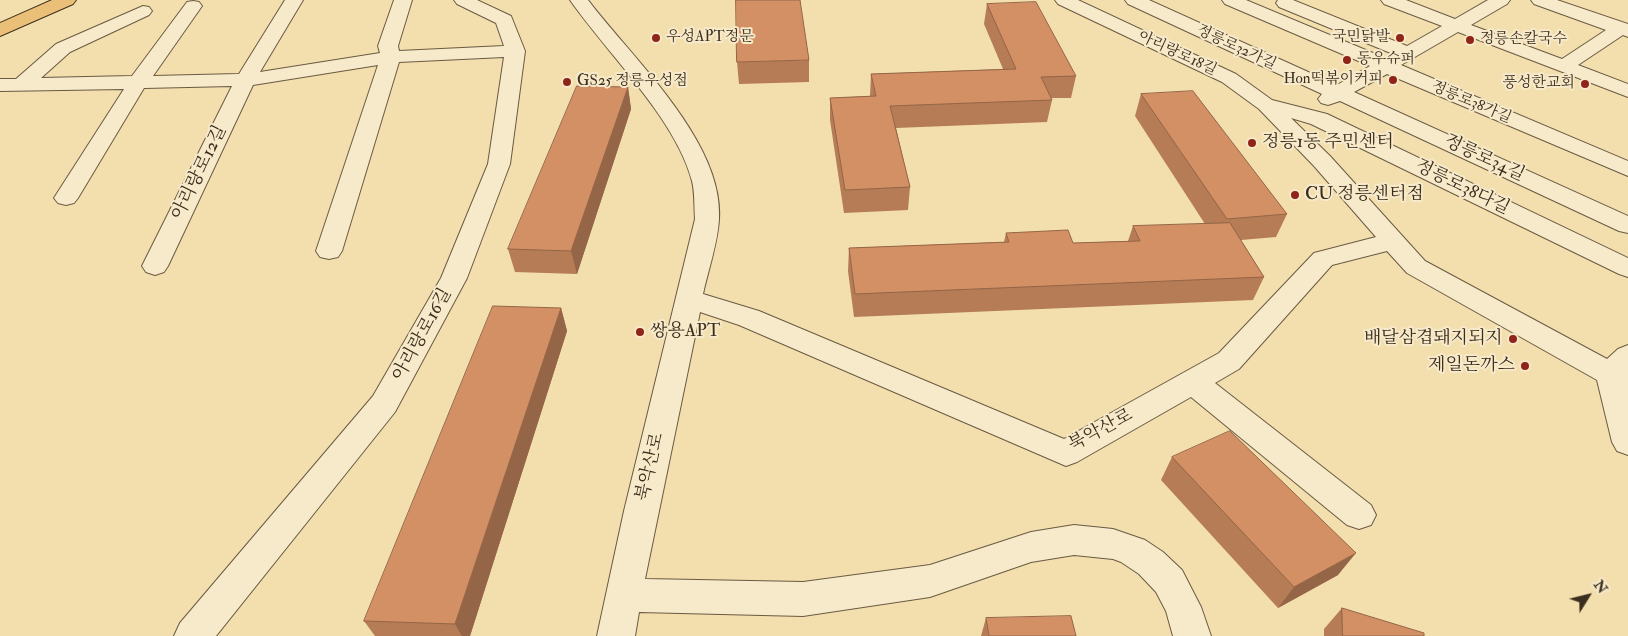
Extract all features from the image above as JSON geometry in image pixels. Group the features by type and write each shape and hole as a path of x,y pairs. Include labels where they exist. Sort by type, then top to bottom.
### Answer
{"main road":[{"path":"0,30 67,0"}],"street":[{"name":"아리랑로12길","path":"155,266 245,80 294,0"},
{"path":"330,251 390,57 388,46 403,0"},
{"name":"아리랑로16길","path":"193,636 384,404 454,278 499,164 515,51 504,20 463,0"},
{"name":"북악산로","path":"579,0 640,76 686,140 703,180 707,220 616,636"},
{"name":"아리랑로18길","path":"1064,0 1229,78 1266,105"},
{"path":"1083,9 1103,0"},
{"name":"정릉로32가길","path":"1134,0 1315,84 1339,93"},
{"name":"정릉로38가길","path":"1231,0 1628,169"},
{"path":"1277,0 1408,54"},
{"path":"1390,0 1628,90"},
{"path":"1266,105 1317,106 1502,0"},
{"path":"1540,0 1624,30"},
{"path":"66,198 138,82 193,6"},
{"path":"21,84 63,48 143,11"},
{"path":"1564,66 1624,30"},
{"path":"0,85 245,80 319,70 390,57 515,51"},
{"name":"정릉로34길","path":"1339,93 1628,225"},
{"path":"1266,105 1322,161 1416,267 1622,372 1628,442"},
{"name":"정릉로38다길","path":"1266,105 1319,119 1628,268"},
{"name":"북악산로","path":"689,299 749,318 1066,453 1229,361 1323,260 1393,241"},
{"path":"1192,382 1359,515"},
{"path":"624,595 803,600 930,581 1030,547 1074,540 1114,544 1133,551 1151,563 1169,582 1183,608 1192,636"}],"building":[{"path":"736,0 800,0 809,60 737,62"},
{"path":"1036,2 1076,76 1041,77 1052,100 890,106 910,187 845,190 830,98 876,96 871,74 1016,69 987,4"},
{"path":"577,86 628,87 571,251 508,249"},
{"path":"1193,91 1287,214 1227,219 1141,94"},
{"path":"1230,223 1264,277 855,294 849,248 1009,242 1006,233 1068,230 1073,243 1140,241 1133,226"},
{"path":"493,306 561,308 455,624 364,621"},
{"path":"1230,431 1356,553 1294,587 1172,457"},
{"path":"1342,608 1424,633 1424,636 1343,636"},
{"path":"1071,616 1076,636 989,636 986,618"}],"place":[{"name":"우성APT정문","path":"656,38"},
{"name":"국민닭발","path":"1400,38"},
{"name":"정릉손칼국수","path":"1470,40"},
{"name":"동우슈퍼","path":"1347,60"},
{"name":"Hon떡볶이커피","path":"1393,80"},
{"name":"GS25 정릉우성점","path":"567,82"},
{"name":"풍성한교회","path":"1585,84"},
{"name":"정릉1동 주민센터","path":"1252,143"},
{"name":"CU 정릉센터점","path":"1295,195"},
{"name":"쌍용APT","path":"640,332"},
{"name":"배달삼겹돼지되지","path":"1513,339"},
{"name":"제일돈까스","path":"1525,366"}]}
